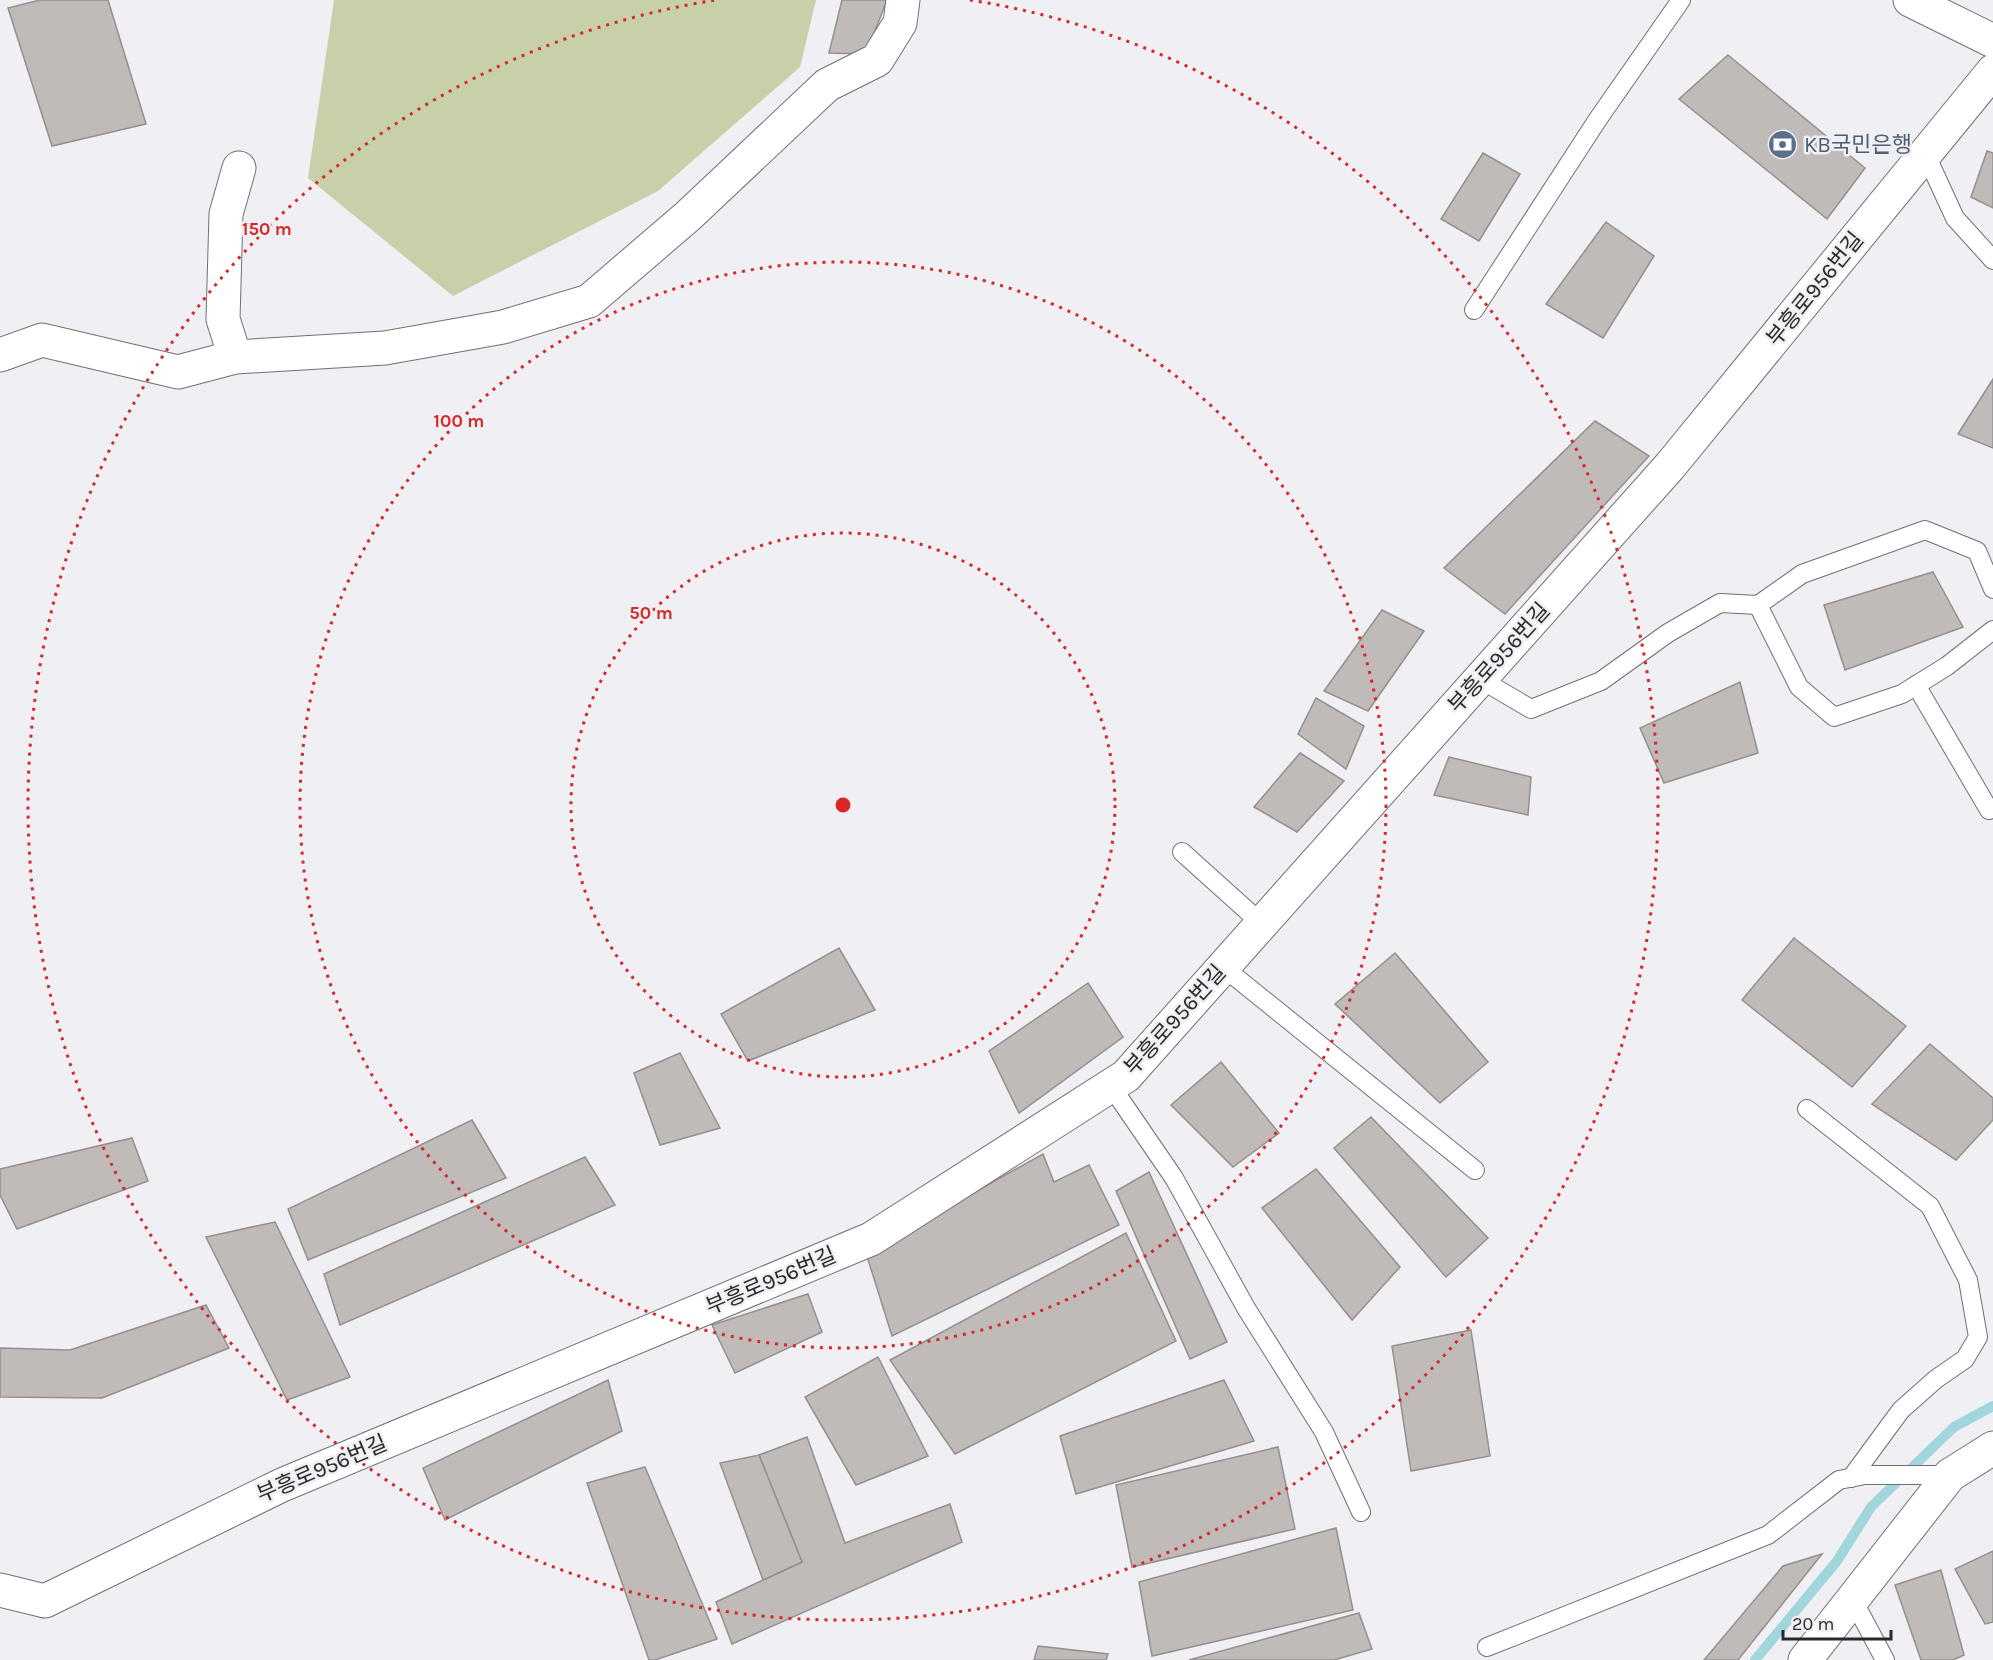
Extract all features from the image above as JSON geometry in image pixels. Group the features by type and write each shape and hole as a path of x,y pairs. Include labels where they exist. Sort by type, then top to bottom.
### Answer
{"street":[{"path":"1910,0 1993,41"},
{"path":"0,354 42,340 178,372 236,357 385,348 503,327 589,301 696,208 827,85 877,60 901,11"},
{"name":"부흥로956번길","path":"0,1590 45,1600 282,1485 871,1239 1126,1076 1670,466 1993,71"},
{"path":"236,357 223,319 226,214 239,168"},
{"path":"1805,1660 1950,1475 1993,1448"}],"lane":[{"path":"1474,310 1598,119 1681,0"},
{"path":"1926,155 1955,218 1993,260"},
{"path":"1480,679 1531,709 1600,681 1668,633 1720,603 1758,605 1802,574 1925,530 1985,548 1993,590"},
{"path":"1758,605 1799,687 1834,717 1902,694 1993,630"},
{"path":"1916,685 1989,810"},
{"path":"1182,852 1262,924"},
{"path":"1223,967 1475,1170"},
{"path":"1111,1086 1174,1178 1246,1308 1324,1432 1361,1512"},
{"path":"1807,1109 1930,1206 1968,1280 1978,1337 1965,1359 1936,1379 1901,1410 1858,1477"},
{"path":"1487,1647 1768,1534 1839,1480 1858,1477 1950,1475"},
{"path":"1853,1599 1885,1660"}],"green space":[{"path":"334,0 816,0 800,67 658,191 453,296 308,178"}],"building":[{"path":"40,0 108,0 146,124 52,146 8,8"},
{"path":"842,0 887,0 866,54 829,53"},
{"path":"1728,55 1865,168 1827,219 1679,99"},
{"path":"1987,151 1993,153 1993,208 1971,197"},
{"path":"1483,153 1520,174 1479,241 1441,219"},
{"path":"1606,222 1654,256 1603,338 1546,304"},
{"path":"1993,379 1993,448 1958,434"},
{"path":"1595,421 1649,456 1505,614 1444,568"},
{"path":"1933,572 1963,627 1845,670 1824,605"},
{"path":"1382,610 1424,631 1368,711 1324,691"},
{"path":"1740,682 1758,753 1664,783 1640,728"},
{"path":"1316,698 1364,726 1346,769 1298,734"},
{"path":"1300,753 1344,781 1297,832 1254,807"},
{"path":"1449,757 1531,777 1528,815 1434,795"},
{"path":"1794,938 1906,1026 1852,1087 1742,1000"},
{"path":"839,948 875,1010 748,1061 721,1014"},
{"path":"1395,953 1488,1062 1440,1103 1335,1004"},
{"path":"1088,983 1123,1037 1019,1113 989,1051"},
{"path":"1930,1044 1993,1098 1993,1120 1956,1160 1872,1104"},
{"path":"680,1053 720,1128 660,1145 634,1073"},
{"path":"1221,1062 1279,1133 1233,1167 1171,1105"},
{"path":"1371,1117 1488,1238 1446,1277 1334,1148"},
{"path":"472,1120 506,1178 308,1260 288,1209"},
{"path":"132,1138 148,1181 17,1229 0,1195 0,1169"},
{"path":"1043,1154 1054,1182 1089,1165 1119,1225 892,1336 866,1253"},
{"path":"585,1157 615,1205 340,1325 324,1274"},
{"path":"1316,1169 1400,1267 1352,1320 1262,1208"},
{"path":"1149,1172 1227,1342 1190,1359 1116,1191"},
{"path":"275,1222 350,1377 287,1400 206,1237"},
{"path":"1126,1233 1176,1341 955,1454 890,1360"},
{"path":"808,1294 822,1332 735,1373 712,1325"},
{"path":"206,1305 229,1348 102,1398 0,1397 0,1348 70,1350"},
{"path":"1471,1330 1490,1456 1411,1471 1392,1346"},
{"path":"878,1357 928,1456 856,1485 805,1397"},
{"path":"608,1380 622,1431 445,1520 423,1468"},
{"path":"1224,1380 1254,1441 1076,1494 1060,1436"},
{"path":"807,1437 845,1543 950,1504 962,1542 732,1644 716,1602 802,1562 759,1455"},
{"path":"1278,1447 1295,1529 1132,1567 1116,1485"},
{"path":"759,1455 802,1562 763,1580 720,1463"},
{"path":"645,1467 717,1639 655,1660 649,1660 587,1483"},
{"path":"1336,1528 1353,1610 1152,1656 1139,1582"},
{"path":"1993,1551 1993,1622 1985,1624 1955,1569"},
{"path":"1822,1554 1738,1660 1704,1660 1783,1566"},
{"path":"1941,1570 1964,1655 1953,1660 1921,1660 1895,1585"},
{"path":"1359,1613 1372,1649 1334,1660 1189,1660"},
{"path":"1038,1646 1108,1654 1106,1660 1034,1660"}],"waterway":[{"path":"1755,1660 1837,1561 1871,1507 1954,1427 1993,1406"}],"place":[{"name":"KB국민은행","path":"1783,145"}]}
